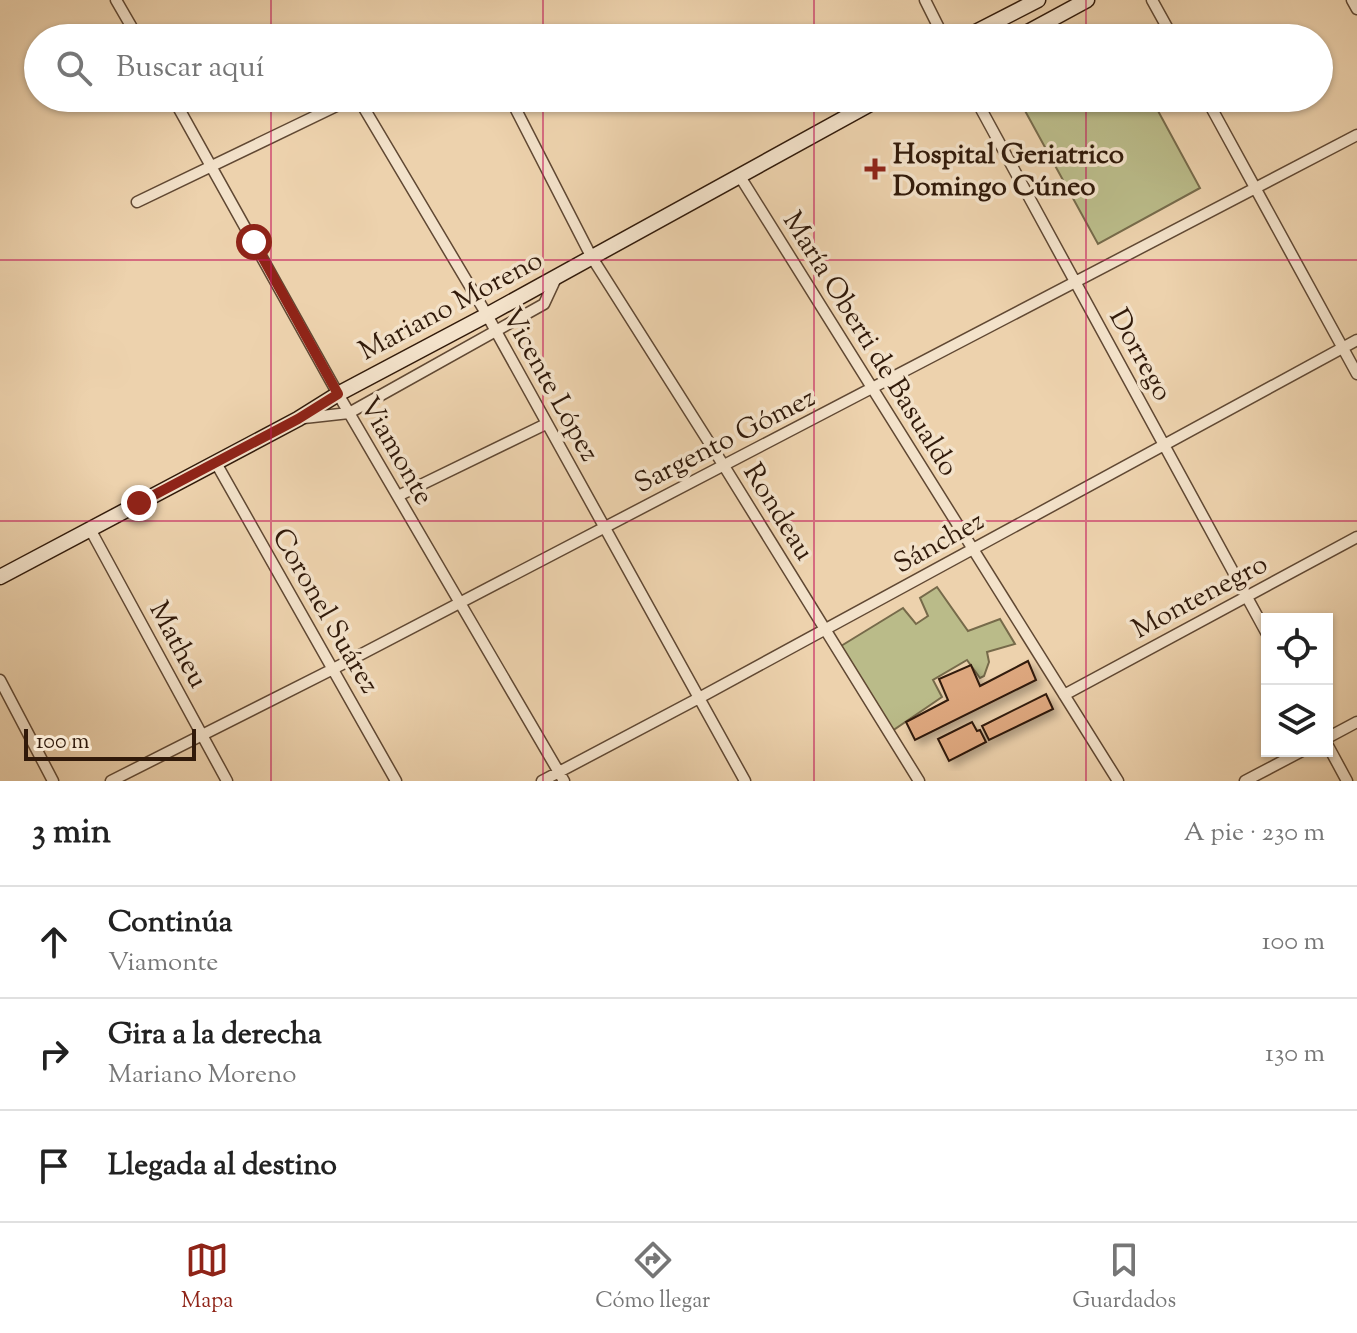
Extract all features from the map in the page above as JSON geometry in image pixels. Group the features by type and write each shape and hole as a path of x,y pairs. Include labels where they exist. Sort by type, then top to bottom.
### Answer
{"main road":[{"path":"991,24 1038,0"},
{"path":"1043,24 1087,0"},
{"name":"Mariano Moreno","path":"0,577 298,419 338,394 855,112"}],"street":[{"path":"116,0 130,24"},
{"path":"925,0 937,24"},
{"path":"1152,0 1165,24"},
{"path":"1352,0 1357,9"},
{"name":"Viamonte","path":"181,112 338,394 562,776"},
{"path":"137,202 327,112"},
{"name":"Vicente López","path":"364,112 487,315 745,781"},
{"name":"Rondeau","path":"517,112 591,256 917,780"},
{"name":"Dorrego","path":"983,112 1261,623"},
{"path":"1214,112 1357,374"},
{"name":"Sargento Gómez","path":"111,781 333,669 1357,135"},
{"name":"María Oberti de Basualdo","path":"739,175 1118,781"},
{"path":"298,419 349,413 544,304 558,275"},
{"name":"Sánchez","path":"542,781 562,776 699,698 1357,340"},
{"path":"398,496 546,424"},
{"name":"Coronel Suárez","path":"216,463 396,781"},
{"name":"Matheu","path":"90,529 227,781"},
{"name":"Montenegro","path":"1064,695 1357,537"},
{"path":"0,680 53,781"},
{"path":"1333,735 1357,722"},
{"path":"1333,755 1347,781"},
{"path":"1245,781 1291,757"}],"green space":[{"path":"1026,112 1159,112 1200,188 1098,244"},
{"path":"937,587 968,631 1000,619 1015,644 987,652 989,662 984,676 980,678 967,660 933,680 942,697 892,731 841,646 903,608 916,624 928,616 920,598"}],"building":[{"path":"1028,661 1036,680 915,740 906,722 948,700 939,679 971,665 980,686"},
{"path":"1046,694 1053,709 989,740 982,726"},
{"path":"972,722 986,742 949,761 938,739"}],"place":[{"name":"Hospital Geriatrico Domingo Cúneo","path":"875,169"}],"route":[{"path":"139,503 298,419 338,394 254,242"}]}
